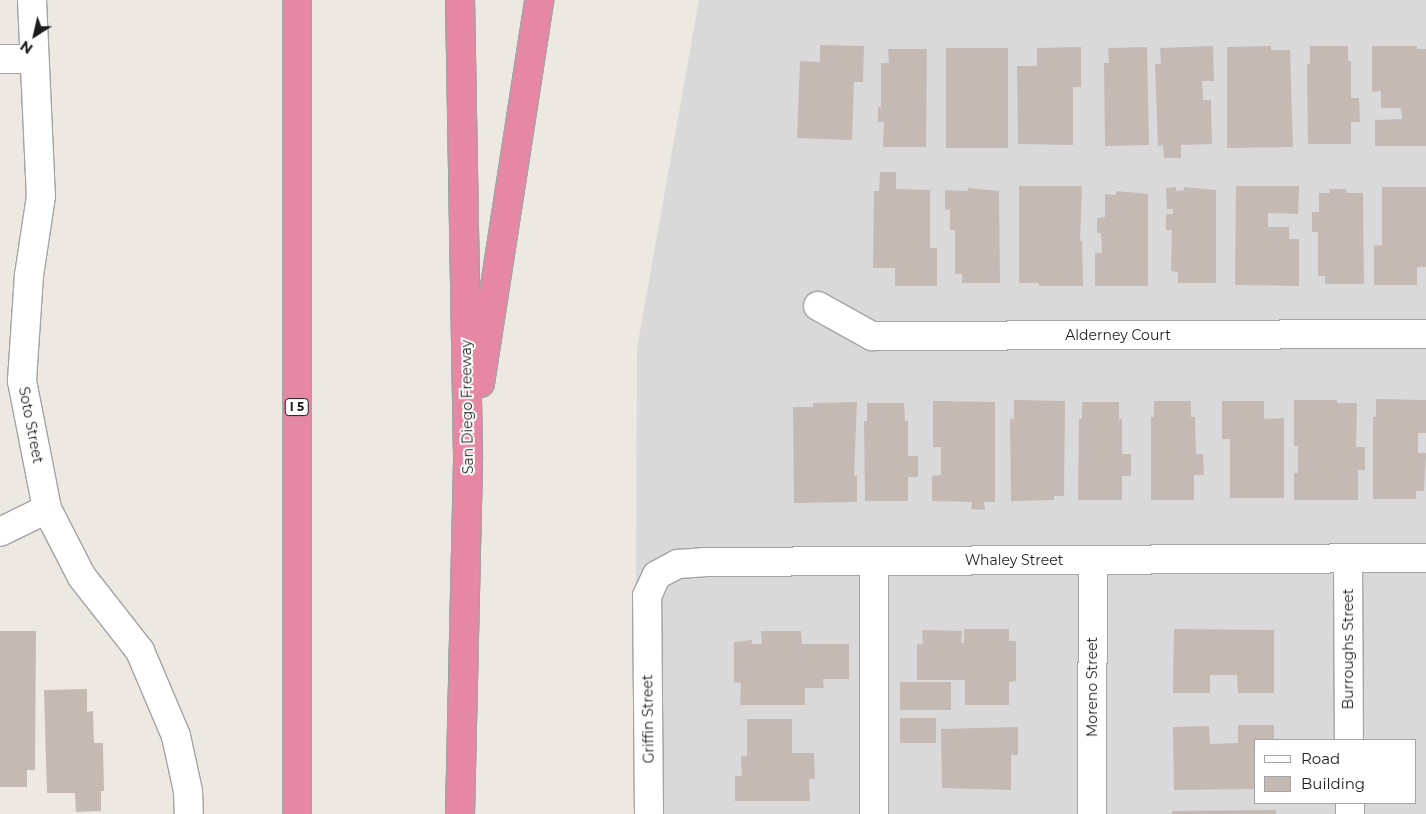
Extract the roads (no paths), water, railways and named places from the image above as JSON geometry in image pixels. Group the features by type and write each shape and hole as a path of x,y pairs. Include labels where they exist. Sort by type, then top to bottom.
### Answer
{"highway":[{"name":"I 5","path":"296,0 297,814"},
{"name":"San Diego Freeway","path":"460,0 468,456 460,814"},
{"path":"468,456 539,0"}],"street":[{"name":"Soto Street","path":"32,0 33,59 41,196 29,275 22,381 47,509 82,577 140,651 176,736 188,791 188,814"},
{"path":"0,59 33,59"},
{"name":"Alderney Court","path":"818,306 872,336 1426,334"},
{"path":"0,532 47,509"},
{"name":"Whaley Street","path":"647,625 647,596 656,575 678,564 1426,558"},
{"name":"Burroughs Street","path":"1348,559 1349,739"},
{"name":"Moreno Street","path":"1092,814 1093,560"},
{"path":"874,561 874,814"},
{"name":"Griffin Street","path":"647,625 649,814"}]}
